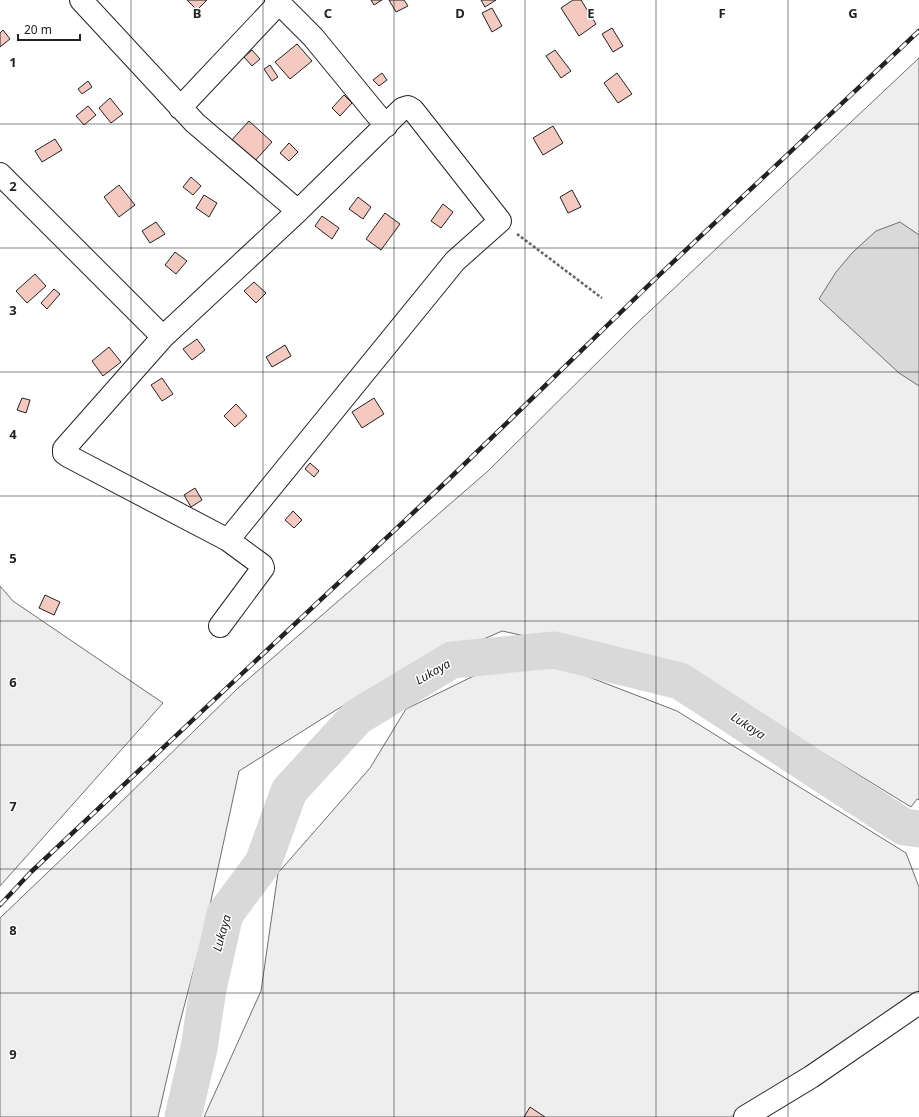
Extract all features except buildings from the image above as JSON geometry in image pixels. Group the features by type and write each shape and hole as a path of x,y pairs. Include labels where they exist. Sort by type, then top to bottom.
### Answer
{"street":[{"path":"81,0 195,123 298,211"},
{"path":"180,108 278,1 313,37 386,126"},
{"path":"220,626 263,566 261,563 228,540 75,460 64,453 64,449 163,337 298,211 402,109 408,106 413,110 500,221 455,261 228,540"},
{"path":"0,174 163,337"},
{"path":"745,1117 811,1077 919,1003"}],"path":[{"path":"500,221 602,298"}],"shaded area":[{"path":"919,58 919,800 917,799 911,807 691,672 502,631 368,690 239,771 207,919 179,1026 158,1117 0,1117 0,918 238,688 488,471 634,326"},
{"path":"900,222 919,235 919,386 899,373 819,299 836,272 853,252 876,231"},
{"path":"0,586 13,601 163,703 0,886"},
{"path":"545,660 677,711 906,853 919,887 919,992 731,1117 204,1117 261,991 278,873 370,768 406,709 486,670"}],"waterway":[{"name":"Lukaya","path":"183,1117 199,1048 208,989 225,914 263,863 289,791 357,717 452,660 554,650 680,681 904,827 919,829"}],"railway":[{"path":"0,905 31,872 448,480 654,280 919,31"}]}
